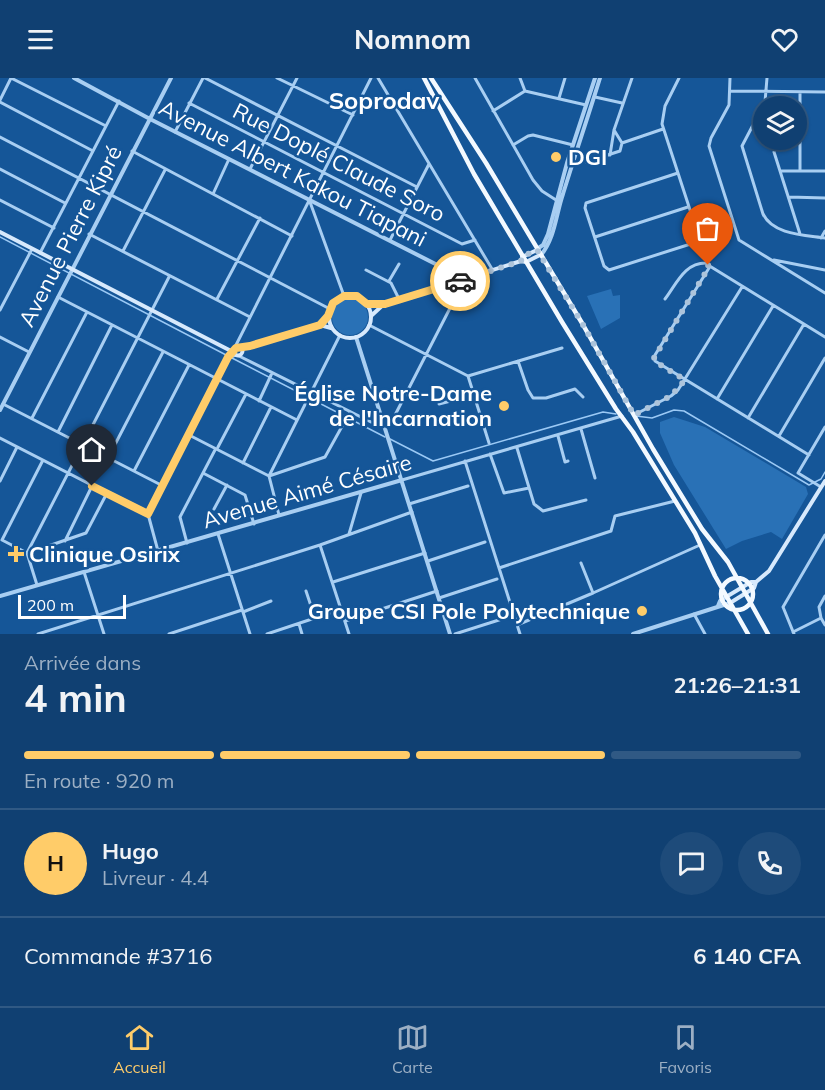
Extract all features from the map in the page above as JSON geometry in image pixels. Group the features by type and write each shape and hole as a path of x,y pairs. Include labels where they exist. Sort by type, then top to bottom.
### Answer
{"main road":[{"path":"424,78 474,174 523,259 695,533 722,588 727,604 735,611 748,634"},
{"path":"431,78 486,163 537,250 542,253 634,415 702,529 728,561 768,634"},
{"path":"0,232 235,354 250,346 320,325 332,328"},
{"path":"523,259 537,250"},
{"path":"367,304 385,304 399,300 473,278 542,253"},
{"path":"320,325 328,316 333,303 344,296 357,296 367,304 371,316 364,332 356,337 346,338 332,328 328,316"},
{"path":"371,316 385,304"},
{"path":"735,611 744,609 751,602 752,589 756,582 769,571 780,555 825,481"},
{"path":"722,588 728,581 737,578 748,583 752,589"},
{"path":"724,598 748,583 756,582"},
{"path":"727,604 752,589"}],"street":[{"path":"93,151 0,101 11,78 106,126"},
{"name":"Avenue Albert Kakou Tiapani","path":"75,78 175,132 465,279"},
{"name":"Avenue Pierre Kipré","path":"0,410 171,78"},
{"path":"175,132 204,78 417,187"},
{"path":"277,78 353,115"},
{"path":"250,169 297,78"},
{"path":"158,551 148,514 218,380 235,354 237,340 371,78"},
{"path":"378,78 493,271"},
{"path":"475,78 538,187 556,200 559,207"},
{"path":"520,78 525,91"},
{"path":"559,98 565,78"},
{"path":"537,250 543,245 548,234 556,200 595,78"},
{"path":"542,253 552,235 600,78"},
{"path":"610,155 614,130 632,78"},
{"path":"679,78 662,113 663,129 708,265 654,358 656,362 685,380 809,454"},
{"path":"730,78 729,105 711,138 710,153 739,240 825,293"},
{"path":"767,78 763,107 742,148 766,219 779,230 823,238 825,231"},
{"path":"494,111 525,91 586,105"},
{"path":"730,91 825,92"},
{"path":"595,97 622,103"},
{"path":"40,253 119,101"},
{"name":"Rue Doplé Claude Soro","path":"189,103 462,243 475,240"},
{"path":"622,143 663,129"},
{"path":"586,162 620,151 622,143 614,130"},
{"path":"512,145 533,135 573,145"},
{"path":"0,137 238,259 330,309"},
{"path":"775,150 800,234"},
{"path":"800,150 800,171"},
{"path":"132,151 292,236"},
{"path":"213,194 229,159"},
{"path":"390,242 429,164"},
{"path":"0,170 65,204"},
{"path":"123,251 165,170"},
{"path":"780,171 825,171"},
{"path":"678,173 586,203 585,208 604,266 609,270 700,241"},
{"path":"789,197 825,198"},
{"path":"0,200 54,228"},
{"path":"309,201 344,296"},
{"path":"595,237 688,207"},
{"path":"217,300 260,218"},
{"path":"89,234 250,317"},
{"path":"0,310 32,249"},
{"path":"771,260 825,270"},
{"path":"665,299 691,265 697,262 708,265 825,337"},
{"path":"389,281 399,264"},
{"path":"366,270 389,281 399,300"},
{"path":"27,553 169,277"},
{"path":"235,354 371,422 385,423 393,419 465,279"},
{"path":"634,415 671,396 685,380 742,287"},
{"path":"58,297 297,420"},
{"path":"717,399 773,306"},
{"path":"32,418 87,312"},
{"path":"748,418 804,324"},
{"path":"58,432 112,325"},
{"path":"369,325 468,376 562,348"},
{"path":"280,516 269,476 339,335"},
{"path":"0,337 29,352"},
{"path":"356,337 439,598 453,634 502,619"},
{"path":"108,458 164,352"},
{"path":"778,436 825,358"},
{"path":"518,361 533,398 546,398 575,389 583,397"},
{"path":"134,471 189,365"},
{"path":"259,401 273,372"},
{"path":"468,376 489,443"},
{"path":"187,543 180,517 246,394"},
{"path":"439,404 474,395"},
{"path":"3,404 163,486"},
{"path":"243,463 271,407"},
{"path":"189,435 269,476 325,457 350,411"},
{"name":"Avenue Aimé Césaire","path":"0,596 622,416"},
{"path":"822,487 798,473 825,427"},
{"path":"581,429 595,478"},
{"path":"558,436 565,462 568,461"},
{"path":"0,438 148,514"},
{"path":"0,481 17,447"},
{"path":"517,447 534,504 541,511 586,500"},
{"path":"490,454 504,493 529,488"},
{"path":"38,585 27,553 1,539 42,460"},
{"path":"465,461 520,634"},
{"path":"202,473 245,495 254,524"},
{"path":"214,510 227,485"},
{"path":"65,541 92,486"},
{"path":"410,504 468,486"},
{"path":"27,553 86,532 106,493"},
{"path":"349,534 361,493"},
{"path":"499,568 611,531 615,516 675,501"},
{"path":"38,634 320,545 412,512"},
{"path":"218,534 250,634"},
{"path":"821,618 794,633 784,611 784,604 825,535"},
{"path":"428,561 485,542"},
{"path":"320,545 350,634"},
{"path":"517,624 700,545"},
{"path":"333,582 425,553"},
{"path":"581,563 593,593"},
{"path":"84,572 104,634"},
{"path":"439,598 497,579"},
{"path":"306,591 315,618"},
{"path":"345,621 437,591"},
{"path":"825,596 819,607 825,625"},
{"path":"718,606 724,598"},
{"path":"169,634 271,601"},
{"path":"633,634 727,604"},
{"path":"267,634 342,609"},
{"path":"694,614 705,634"},
{"path":"299,624 302,634"},
{"path":"651,627 652,634"}],"shaded area":[{"path":"611,289 613,296 620,295 620,318 601,329 587,296"},
{"path":"350,299 363,304 368,317 363,330 350,335 337,330 332,317 337,304"},
{"path":"674,417 705,427 806,487 808,494 782,539 771,532 742,541 726,549 674,465 660,433 660,422"}],"waterway":[{"path":"0,237 228,356"},
{"path":"232,358 385,437"},
{"path":"636,416 652,418 674,410 684,411 809,485 821,479 825,472"},
{"path":"390,439 433,461 603,412 616,414"}],"way so far":[{"path":"460,281 521,261 523,256 537,250 634,415 671,396 685,380 656,362 654,358 709,267 708,265"}],"place":[{"name":"DGI","path":"556,157"},
{"name":"Église Notre-Dame de l'Incarnation","path":"504,406"},
{"name":"Clinique Osirix","path":"16,554"},
{"name":"Groupe CSI Pole Polytechnique","path":"642,611"}],"district":[{"name":"Soprodav","path":"384,101"}],"route":[{"path":"92,486 148,514 234,349 320,325 328,316 333,303 344,296 357,296 367,304 385,304 460,281"}]}
